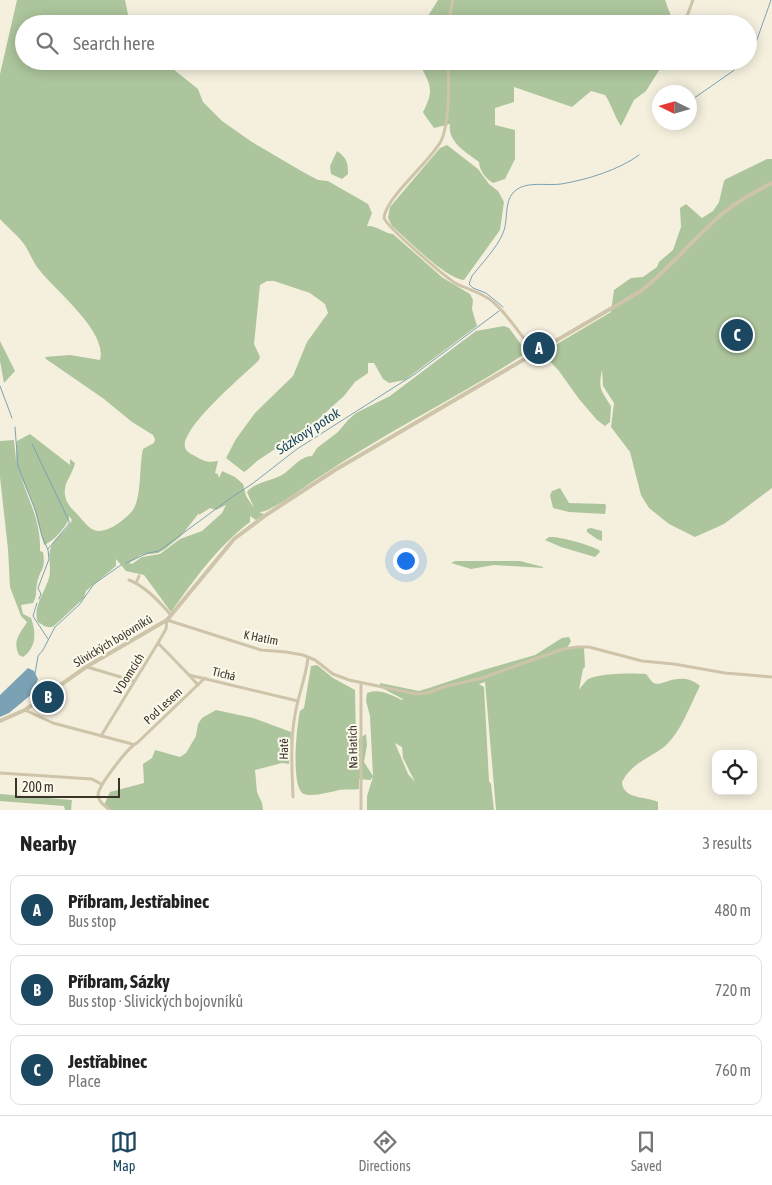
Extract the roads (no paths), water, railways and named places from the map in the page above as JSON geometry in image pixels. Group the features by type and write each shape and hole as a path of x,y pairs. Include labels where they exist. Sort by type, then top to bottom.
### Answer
{"street":[{"path":"450,15 453,0"},
{"path":"688,15 693,0"},
{"path":"448,70 448,116 444,133 434,152 388,206 384,213 384,218 394,231 448,278 492,300 536,352"},
{"name":"Slivických bojovníků","path":"0,721 24,710 86,667 167,620 225,549 243,531 335,470 641,291 724,212 772,183"},
{"path":"136,583 139,576"},
{"path":"129,580 136,583 172,616"},
{"name":"V Domcích","path":"101,736 166,629 167,620"},
{"name":"K Hatím","path":"167,620 261,650 286,652 308,658 341,678 408,693 427,693 505,670 563,649 577,647 589,647 642,661 674,664 732,674 772,677"},
{"path":"158,643 198,685"},
{"path":"298,702 308,658"},
{"path":"86,667 134,681"},
{"name":"Tichá","path":"189,675 298,702"},
{"name":"Pod Lesem","path":"102,784 132,745 137,743 205,678"},
{"name":"Na Hatích","path":"361,684 361,810"},
{"name":"Hatě","path":"293,797 293,734 298,702"},
{"path":"24,710 53,723 132,745"},
{"path":"0,773 92,779 102,784 98,793 99,799 110,810"}],"water":[{"path":"28,668 34,671 38,679 32,694 9,713 0,717 0,695"}],"waterway":[{"name":"Sázkový potok","path":"757,39 771,0"},
{"name":"Sázkový potok","path":"697,96 734,70"},
{"name":"Sázkový potok","path":"503,307 486,293 473,288 469,284 472,276 493,250 503,233 509,199 512,194 521,187 538,184 561,184 591,177 612,170 639,155"},
{"name":"Sázkový potok","path":"126,563 148,553 159,551 297,449 415,374 499,311"},
{"path":"0,386 12,418"},
{"path":"15,427 18,466 48,550 49,559 38,588 41,594 39,599"},
{"path":"32,444 69,521 69,524 48,549"},
{"name":"Sázkový potok","path":"35,674 38,656 55,627 79,605 94,584 121,565"},
{"path":"37,603 33,616 48,639"}],"place":[{"name":"Jestřabinec","path":"737,335"},
{"name":"Příbram, Jestřabinec","path":"539,348"},
{"name":"Příbram, Sázky","path":"48,697"}]}
